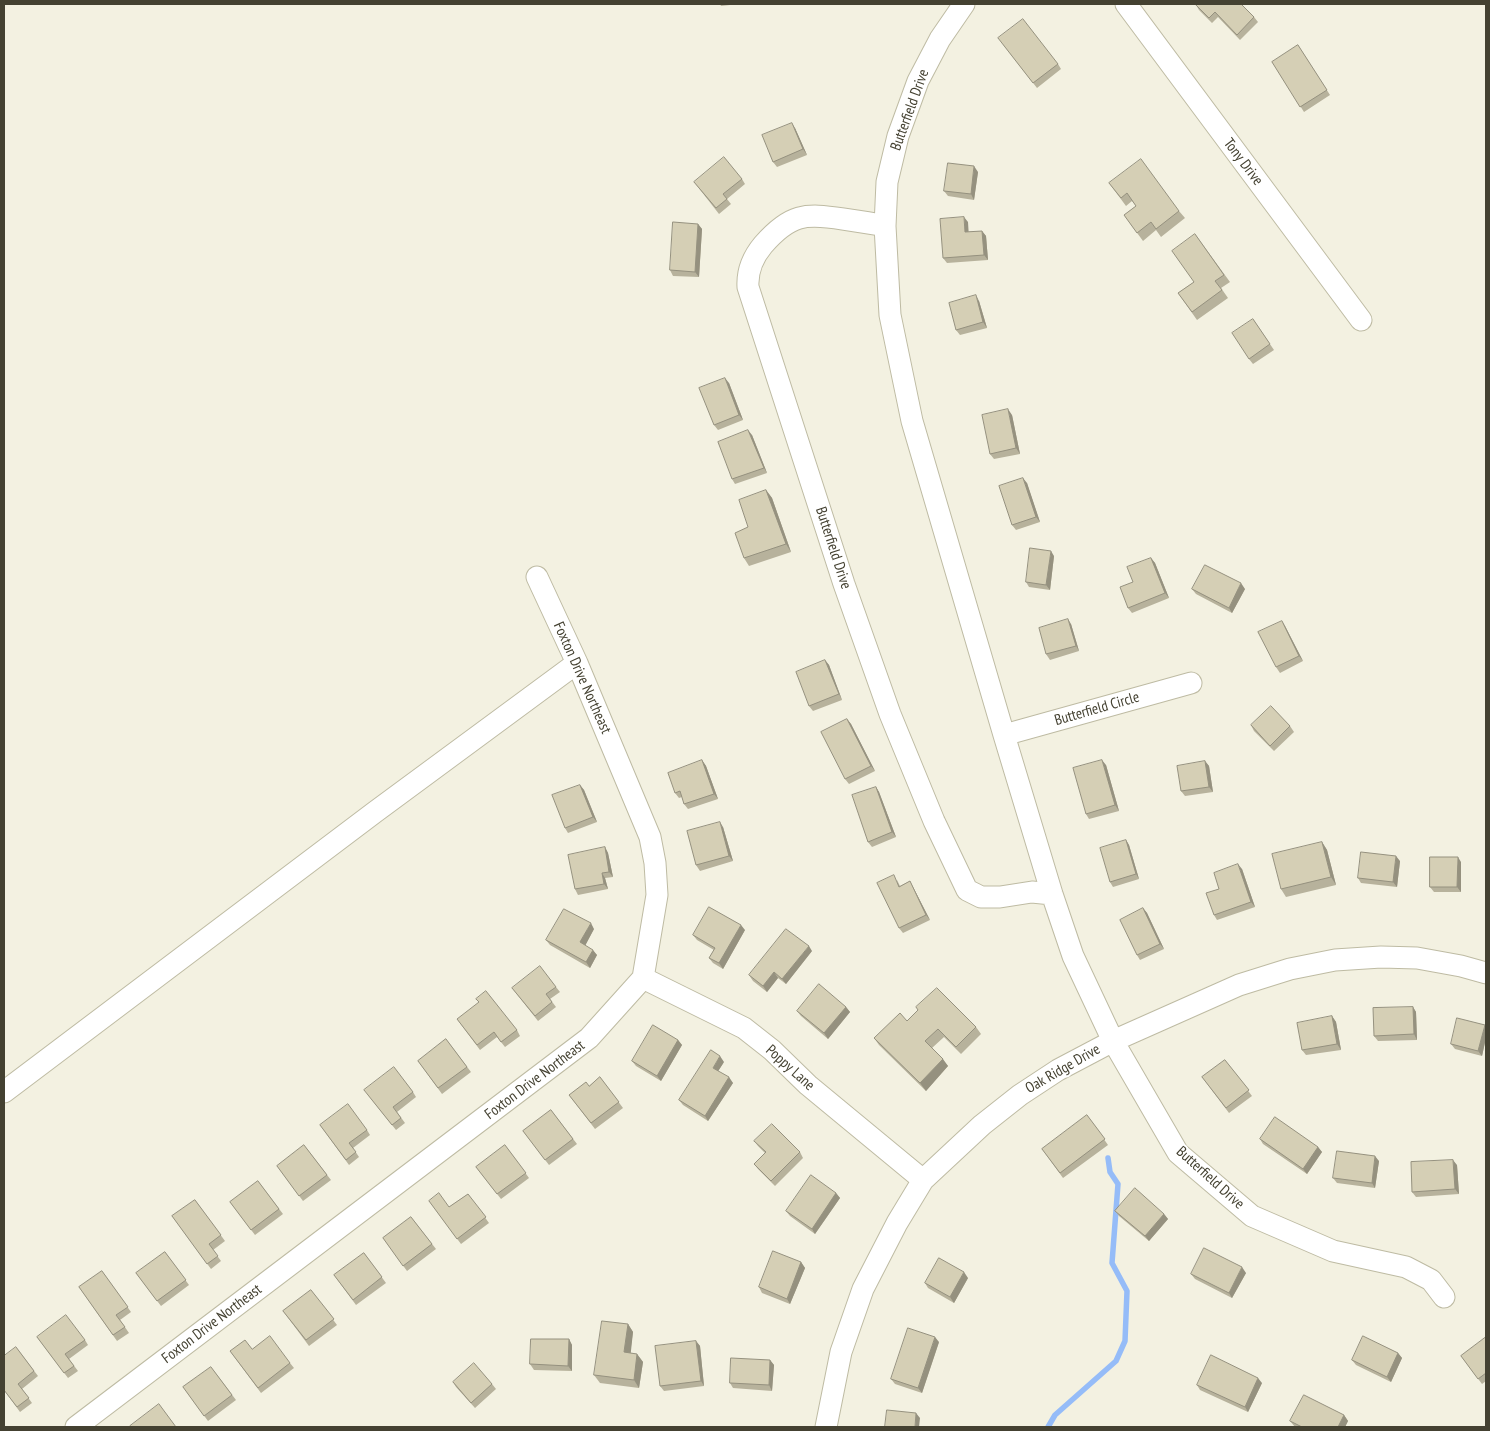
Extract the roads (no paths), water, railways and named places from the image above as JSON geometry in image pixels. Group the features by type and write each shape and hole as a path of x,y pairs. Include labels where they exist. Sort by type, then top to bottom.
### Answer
{"street":[{"name":"Butterfield Drive","path":"964,4 940,39 918,81 898,136 887,182 886,226 890,315 912,421 1004,735 1052,894 1073,956 1113,1041 1178,1153 1252,1216 1333,1251 1406,1267 1431,1280 1444,1297"},
{"name":"Tony Drive","path":"1126,4 1361,320"},
{"name":"Butterfield Drive","path":"886,226 825,215 800,217 784,225 757,252 748,278 748,287 844,584 890,714 934,821 967,890 981,897 1000,897 1032,892 1052,894"},
{"name":"Foxton Drive Northeast","path":"76,1427 589,1038 643,978 657,896 654,854 650,837 577,663 536,577"},
{"path":"4,1092 359,824 577,663"},
{"name":"Butterfield Circle","path":"1004,735 1190,683"},
{"name":"Oak Ridge Drive","path":"826,1427 841,1352 863,1289 897,1224 923,1180 982,1125 1020,1094 1058,1070 1113,1041 1239,985 1290,969 1335,960 1381,956 1417,958 1461,966 1486,973"},
{"name":"Poppy Lane","path":"643,978 744,1028 772,1050 808,1085 923,1180"}],"waterway":[{"path":"1048,1427 1055,1415 1116,1361 1125,1341 1127,1291 1112,1263 1118,1184 1110,1172 1108,1158"}]}
